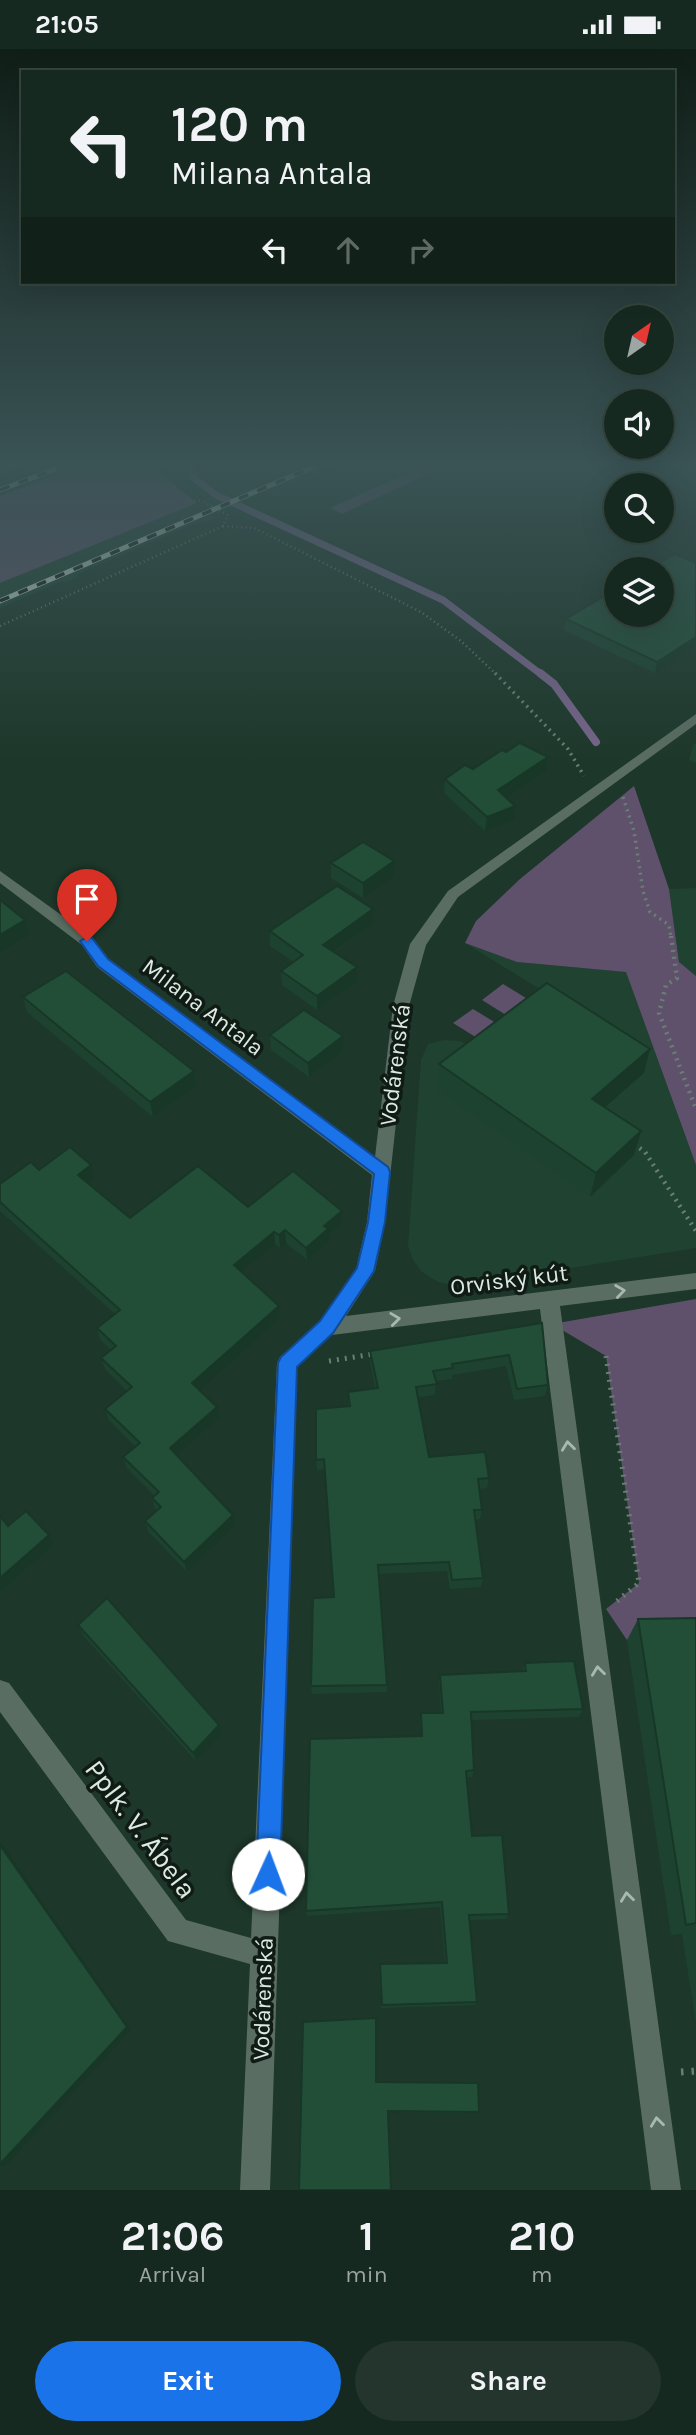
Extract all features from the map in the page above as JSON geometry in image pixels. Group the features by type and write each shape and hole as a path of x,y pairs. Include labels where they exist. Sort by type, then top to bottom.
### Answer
{"street":[{"name":"Vodárenská","path":"256,2190 287,1363 327,1327 365,1271 376,1222 401,1006 418,944 453,894 696,718"},
{"name":"Milana Antala","path":"0,876 87,941 103,963 382,1172"},
{"name":"Orviský kút","path":"327,1327 696,1281"},
{"path":"549,1300 666,2190"},
{"name":"Pplk. V. Ábela","path":"0,1692 178,1931 265,1955"}],"path":[{"path":"0,626 138,564"},
{"path":"325,564 421,612 461,641 514,691 568,749 585,777"},
{"path":"623,796 634,831 650,912 669,925 677,978 666,985 659,1013 696,1109"},
{"path":"624,1137 645,1152 696,1231"},
{"path":"325,1362 378,1353"}],"shaded area":[{"path":"0,564 47,564 0,583"},
{"path":"46,564 101,564 78,574 77,578 68,582 60,582 0,608 0,583"},
{"path":"634,786 669,889 679,962 696,976 696,1165 626,972 517,962 465,943 476,921 520,879"},
{"path":"696,888 696,976 679,962 669,889"},
{"path":"465,943 517,962 626,972 696,1165 696,1248 459,1286 438,1282 422,1272 413,1260 408,1246 421,1060 428,1044 444,1040 460,1041 483,1053 551,996"},
{"path":"503,984 539,1006 519,1023 482,1000"},
{"path":"473,1009 509,1031 490,1046 453,1023"},
{"path":"696,1299 696,1638 627,1640 606,1609 639,1583 606,1356 552,1324"}],"building":[{"path":"674,564 696,564 696,637 657,662 566,619 604,596 604,627 674,627"},
{"path":"520,743 548,757 498,790 515,806 487,817 445,779 465,765 473,769 502,750 506,752"},
{"path":"363,842 394,861 363,883 331,863"},
{"path":"337,886 373,909 323,945 357,967 317,996 281,971 303,955 270,931"},
{"path":"0,900 25,920 0,935"},
{"path":"66,971 194,1071 150,1102 23,997"},
{"path":"547,983 650,1049 592,1099 641,1131 596,1173 439,1064"},
{"path":"304,1010 343,1036 308,1063 270,1035"},
{"path":"70,1147 91,1165 78,1175 130,1218 198,1166 248,1207 293,1171 342,1211 324,1226 328,1229 306,1248 285,1230 279,1235 274,1232 234,1265 279,1306 192,1383 217,1407 170,1448 233,1515 184,1562 145,1521 161,1507 152,1498 159,1492 123,1457 140,1443 105,1409 132,1387 101,1358 116,1346 97,1328 120,1310 0,1202 0,1184 31,1162 39,1170"},
{"path":"542,1323 548,1385 517,1389 509,1355 452,1364 453,1368 433,1371 437,1384 416,1387 429,1457 485,1452 489,1478 478,1479 482,1510 474,1510 483,1578 452,1580 449,1562 378,1565 387,1685 311,1686 313,1598 334,1597 324,1459 316,1460 316,1409 350,1406 348,1392 378,1388 370,1351"},
{"path":"26,1511 49,1535 0,1578 0,1516 8,1526"},
{"path":"107,1598 219,1725 193,1753 78,1625"},
{"path":"696,1618 696,1923 686,1925 638,1619"},
{"path":"574,1661 583,1709 471,1712 474,1770 466,1771 472,1836 502,1835 509,1914 469,1915 477,2002 382,2005 380,1964 447,1963 442,1902 306,1911 310,1739 422,1736 421,1713 443,1713 440,1675 526,1671 525,1663"},
{"path":"0,1845 127,2027 0,2164"},
{"path":"376,2018 376,2082 478,2083 479,2112 388,2111 391,2190 299,2190 303,2022"}],"waterway":[{"path":"365,564 443,600 542,675"},
{"path":"540,673 554,684 596,742"}],"railway":[{"path":"0,601 87,564"}],"route":[{"path":"87,941 103,963 382,1172 376,1222 365,1271 327,1327 287,1363 268,1874"}]}
